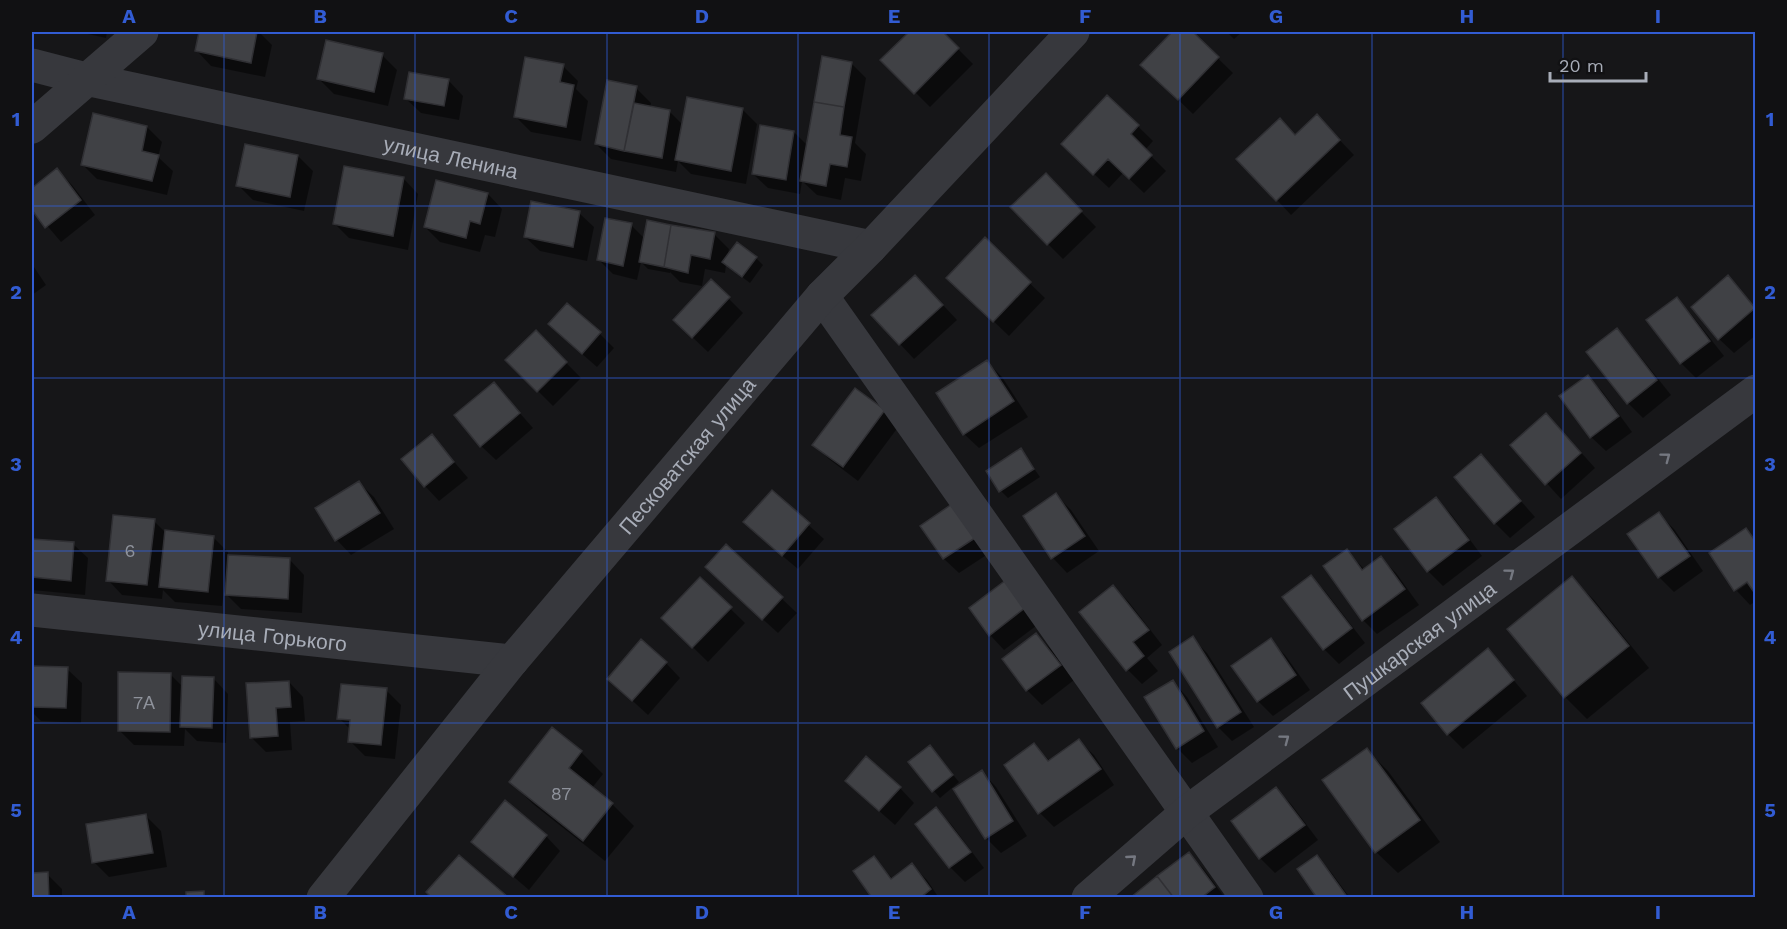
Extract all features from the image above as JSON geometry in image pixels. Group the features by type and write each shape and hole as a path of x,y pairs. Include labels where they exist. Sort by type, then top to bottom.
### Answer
{"street":[{"path":"32,127 142,32"},
{"name":"Песковатская улица","path":"322,897 512,661 822,296 871,248 1073,32"},
{"name":"улица Ленина","path":"32,65 86,79 871,248"},
{"path":"822,296 1247,897"},
{"name":"Пушкарская улица","path":"1088,897 1187,812 1755,391"},
{"name":"улица Горького","path":"32,610 512,661"}],"building":[{"path":"199,32 257,32 251,63 195,51"},
{"path":"909,32 943,32 959,48 914,94 880,60"},
{"path":"1172,32 1193,32 1219,57 1178,100 1140,65"},
{"path":"326,40 383,53 374,92 317,79"},
{"path":"822,56 852,62 844,107 814,102"},
{"path":"525,57 564,64 560,82 574,85 566,127 514,117"},
{"path":"409,72 449,79 444,106 404,99"},
{"path":"607,80 637,86 624,151 595,144"},
{"path":"1107,95 1139,125 1131,134 1152,155 1129,179 1108,159 1093,175 1061,144"},
{"path":"687,97 743,108 731,171 675,160"},
{"path":"814,102 844,107 840,135 852,137 847,167 830,164 826,186 800,181"},
{"path":"634,103 670,110 662,158 624,151"},
{"path":"93,113 147,126 142,151 159,155 152,181 81,165"},
{"path":"1317,114 1340,140 1276,201 1236,159 1280,118 1295,135"},
{"path":"760,125 794,131 786,180 752,174"},
{"path":"245,144 298,155 290,197 236,186"},
{"path":"344,166 404,177 393,236 333,224"},
{"path":"57,168 81,200 45,228 32,210 32,188"},
{"path":"1046,173 1082,211 1047,245 1010,207"},
{"path":"436,180 488,193 480,224 470,221 466,238 424,227"},
{"path":"531,201 580,211 573,247 524,237"},
{"path":"605,218 632,223 623,266 597,260"},
{"path":"647,220 671,225 664,267 639,262"},
{"path":"671,225 715,232 710,259 691,255 688,273 664,267"},
{"path":"985,237 1031,282 993,322 946,278"},
{"path":"737,242 757,257 742,277 722,262"},
{"path":"915,275 943,305 899,345 871,315"},
{"path":"1728,275 1755,308 1718,340 1691,307"},
{"path":"711,279 730,297 692,338 673,320"},
{"path":"1677,297 1710,341 1680,364 1646,320"},
{"path":"567,303 601,332 582,354 548,324"},
{"path":"1617,328 1657,380 1627,404 1586,352"},
{"path":"536,330 567,362 537,392 505,360"},
{"path":"987,360 1014,401 963,435 936,393"},
{"path":"1588,375 1619,416 1590,438 1559,396"},
{"path":"494,382 520,413 480,447 454,415"},
{"path":"855,388 885,410 843,467 812,445"},
{"path":"1546,413 1581,453 1545,485 1510,445"},
{"path":"432,434 454,462 424,487 401,459"},
{"path":"1021,448 1034,469 999,492 986,471"},
{"path":"1481,454 1521,501 1494,524 1454,477"},
{"path":"359,481 380,513 335,541 315,508"},
{"path":"772,490 810,523 782,556 743,522"},
{"path":"1056,493 1085,536 1051,559 1023,516"},
{"path":"1436,497 1469,540 1427,572 1394,529"},
{"path":"952,504 975,538 943,559 920,526"},
{"path":"1659,512 1690,556 1658,578 1627,534"},
{"path":"113,515 155,519 147,585 106,581"},
{"path":"1746,528 1756,542 1756,595 1747,582 1734,591 1709,553"},
{"path":"165,530 214,536 208,592 159,587"},
{"path":"32,539 74,542 71,581 32,577"},
{"path":"726,544 783,597 762,620 705,567"},
{"path":"1347,549 1362,570 1381,556 1405,589 1362,621 1323,566"},
{"path":"228,555 290,558 288,599 225,595"},
{"path":"1311,575 1352,628 1323,650 1282,597"},
{"path":"1572,576 1629,646 1564,698 1507,629"},
{"path":"700,577 732,607 692,648 661,618"},
{"path":"1006,580 1026,607 989,636 969,608"},
{"path":"1113,585 1149,630 1133,642 1144,656 1126,671 1079,612"},
{"path":"1036,633 1061,665 1026,691 1002,659"},
{"path":"1193,636 1241,712 1217,728 1169,652"},
{"path":"1271,638 1296,675 1257,702 1231,666"},
{"path":"641,639 667,662 632,701 607,679"},
{"path":"1488,648 1514,680 1447,735 1421,703"},
{"path":"32,666 68,667 66,708 32,707"},
{"path":"118,672 171,673 170,732 118,731"},
{"path":"182,676 214,677 212,728 180,727"},
{"path":"1173,680 1204,731 1176,749 1144,697"},
{"path":"289,681 291,707 276,708 278,736 250,738 246,683"},
{"path":"341,684 387,688 381,745 348,742 350,720 337,719"},
{"path":"552,727 582,751 569,768 613,803 583,841 509,782"},
{"path":"1079,739 1101,769 1038,814 1004,765 1034,743 1048,761"},
{"path":"930,745 953,775 932,792 908,762"},
{"path":"1367,748 1420,820 1375,853 1322,780"},
{"path":"866,756 901,787 879,811 845,781"},
{"path":"982,770 1013,821 985,839 953,789"},
{"path":"1276,787 1305,825 1259,859 1231,821"},
{"path":"505,800 547,835 513,877 471,842"},
{"path":"936,807 971,852 949,868 915,824"},
{"path":"146,814 153,853 92,863 86,824"},
{"path":"1189,852 1215,887 1201,898 1174,898 1157,876"},
{"path":"459,855 508,898 432,898 426,892"},
{"path":"1317,855 1348,898 1317,898 1297,869"},
{"path":"874,856 891,879 912,863 931,889 920,898 872,898 853,871"},
{"path":"48,872 49,898 32,898 32,873"},
{"path":"1157,876 1174,898 1130,898"},
{"path":"204,891 204,898 186,898 186,892"}]}
